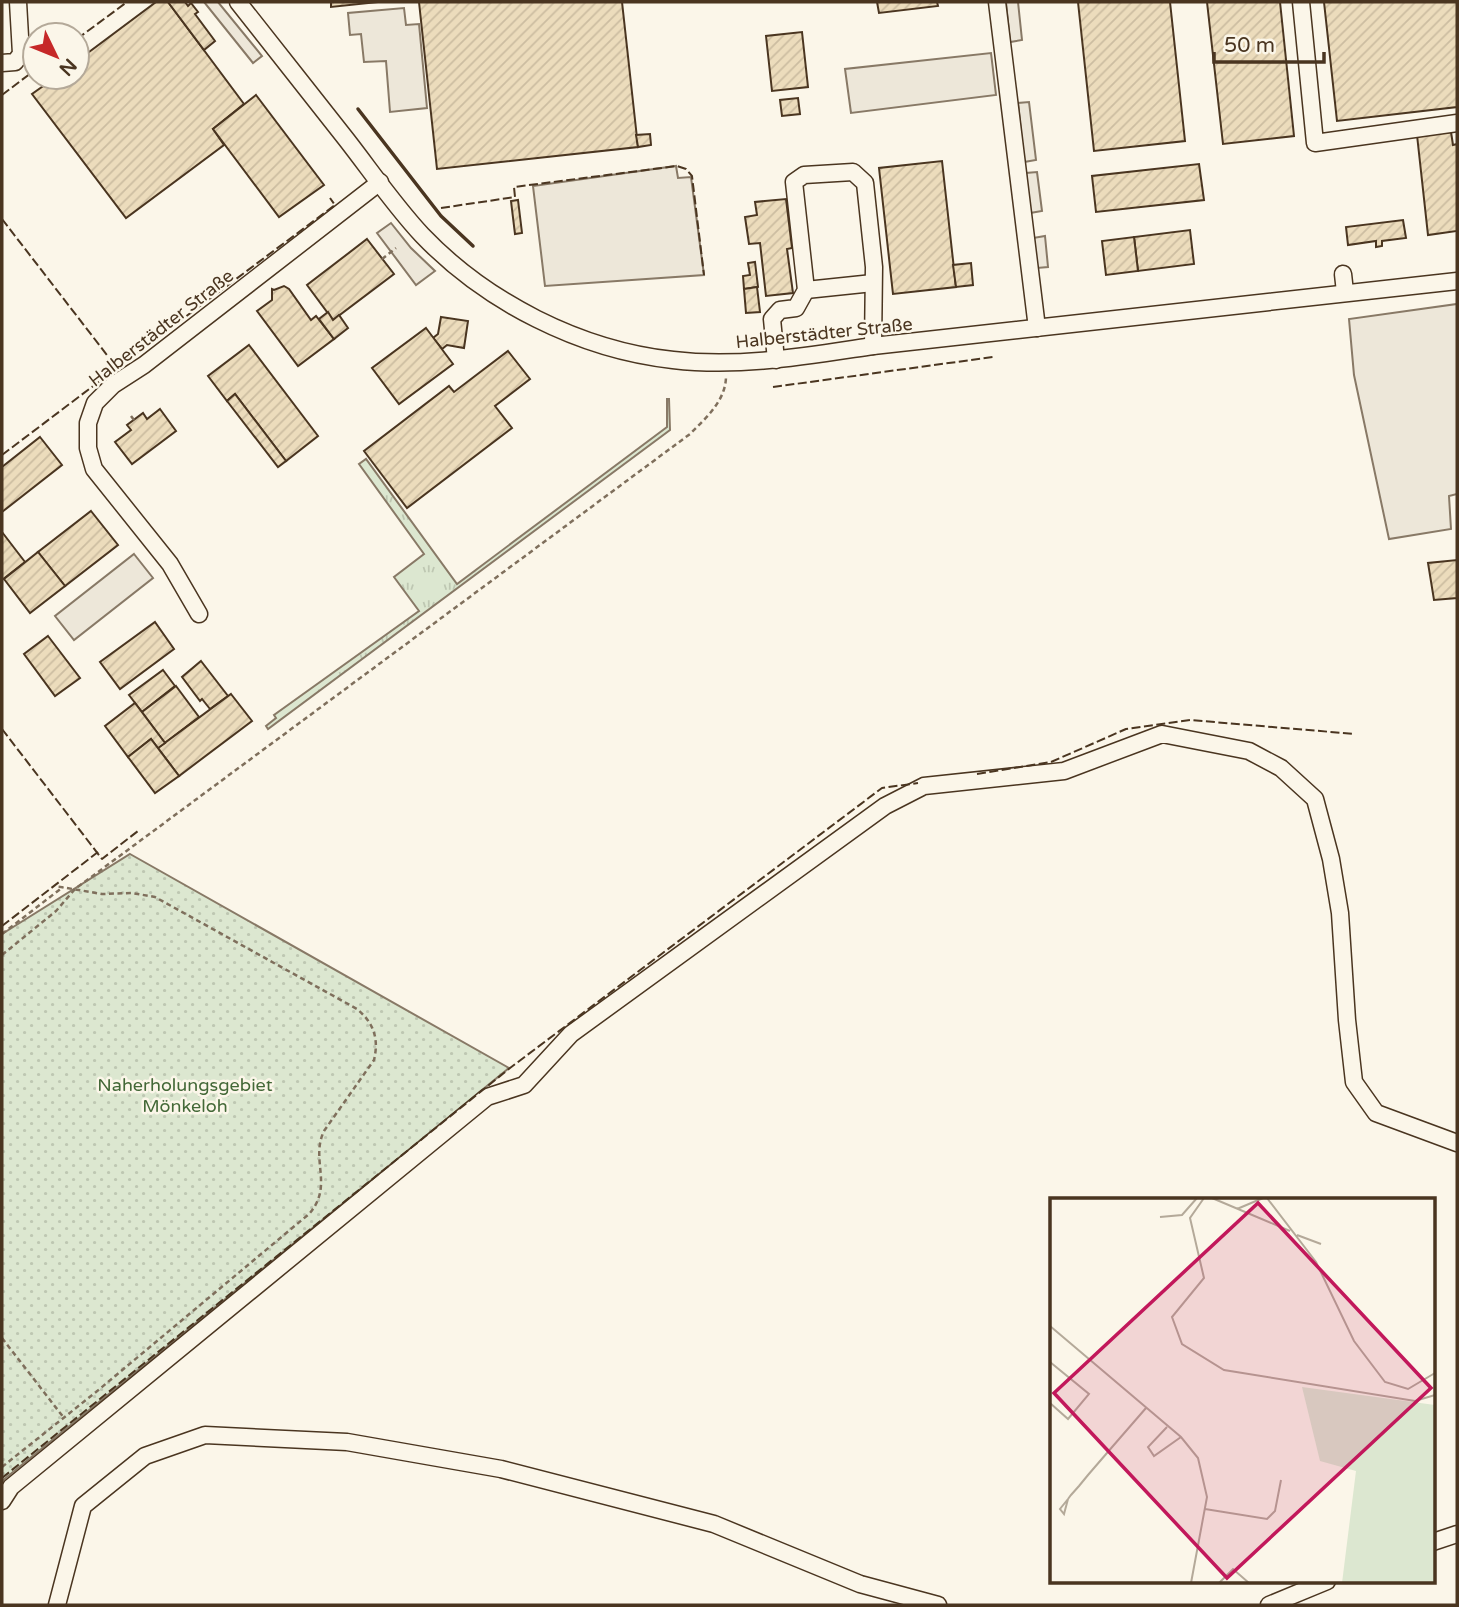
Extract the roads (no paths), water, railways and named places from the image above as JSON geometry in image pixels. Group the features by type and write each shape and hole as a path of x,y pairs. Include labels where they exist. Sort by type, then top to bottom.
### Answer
{"street":[{"path":"2,63 15,62 21,54 18,2"},
{"name":"Halberstädter Straße","path":"238,2 406,218 438,251 485,289 535,318 581,337 649,357 726,363 776,360 873,346 1457,281"},
{"path":"997,2 1037,328"},
{"path":"1301,2 1315,143 1457,123"},
{"path":"776,360 772,319 780,310 796,308 806,290 794,182 804,175 853,172 865,183 874,267 873,346"},
{"name":"Halberstädter Straße","path":"200,614 170,564 94,469 88,448 88,422 95,403 113,385 144,365 380,182"},
{"path":"1343,274 1345,292"},
{"path":"806,290 873,283"},
{"path":"2,1501 11,1487 487,1097 524,1085 571,1034 885,806 925,786 1064,771 1162,734 1248,751 1282,768 1315,799 1331,859 1340,913 1354,1082 1376,1113 1457,1143"},
{"path":"57,1605 83,1506 145,1456 205,1436 347,1442 501,1469 714,1524 860,1584 938,1605"},
{"path":"1434,1542 1457,1534"},
{"path":"1269,1605 1325,1582"}],"park label":[{"name":"Naherholungsgebiet Mönkeloh","path":"185,1095"}]}
